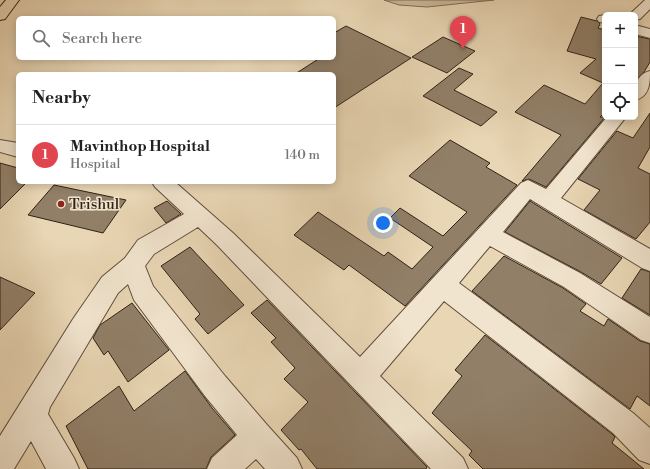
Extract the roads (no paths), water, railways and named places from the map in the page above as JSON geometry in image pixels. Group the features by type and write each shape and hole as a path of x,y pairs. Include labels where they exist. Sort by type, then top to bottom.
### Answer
{"main road":[{"path":"0,15 13,0"}],"street":[{"path":"631,0 648,3"},
{"path":"638,13 648,3"},
{"path":"638,30 650,34"},
{"path":"638,91 650,76"},
{"path":"638,96 650,101"},
{"path":"548,200 615,120"},
{"path":"0,146 16,150"},
{"path":"164,184 225,239 362,376 452,469"},
{"path":"362,376 528,188 649,258"},
{"path":"0,464 110,284 133,265 146,248 199,216"},
{"path":"487,234 572,280 650,331"},
{"path":"133,265 143,292 215,386 257,437 286,469"},
{"path":"442,285 623,423 650,449"},
{"path":"39,399 34,416 63,469"},
{"path":"223,469 257,437"}],"place":[{"name":"Mavinthop Hospital","path":"463,49"},
{"name":"Trishul","path":"61,204"}]}
